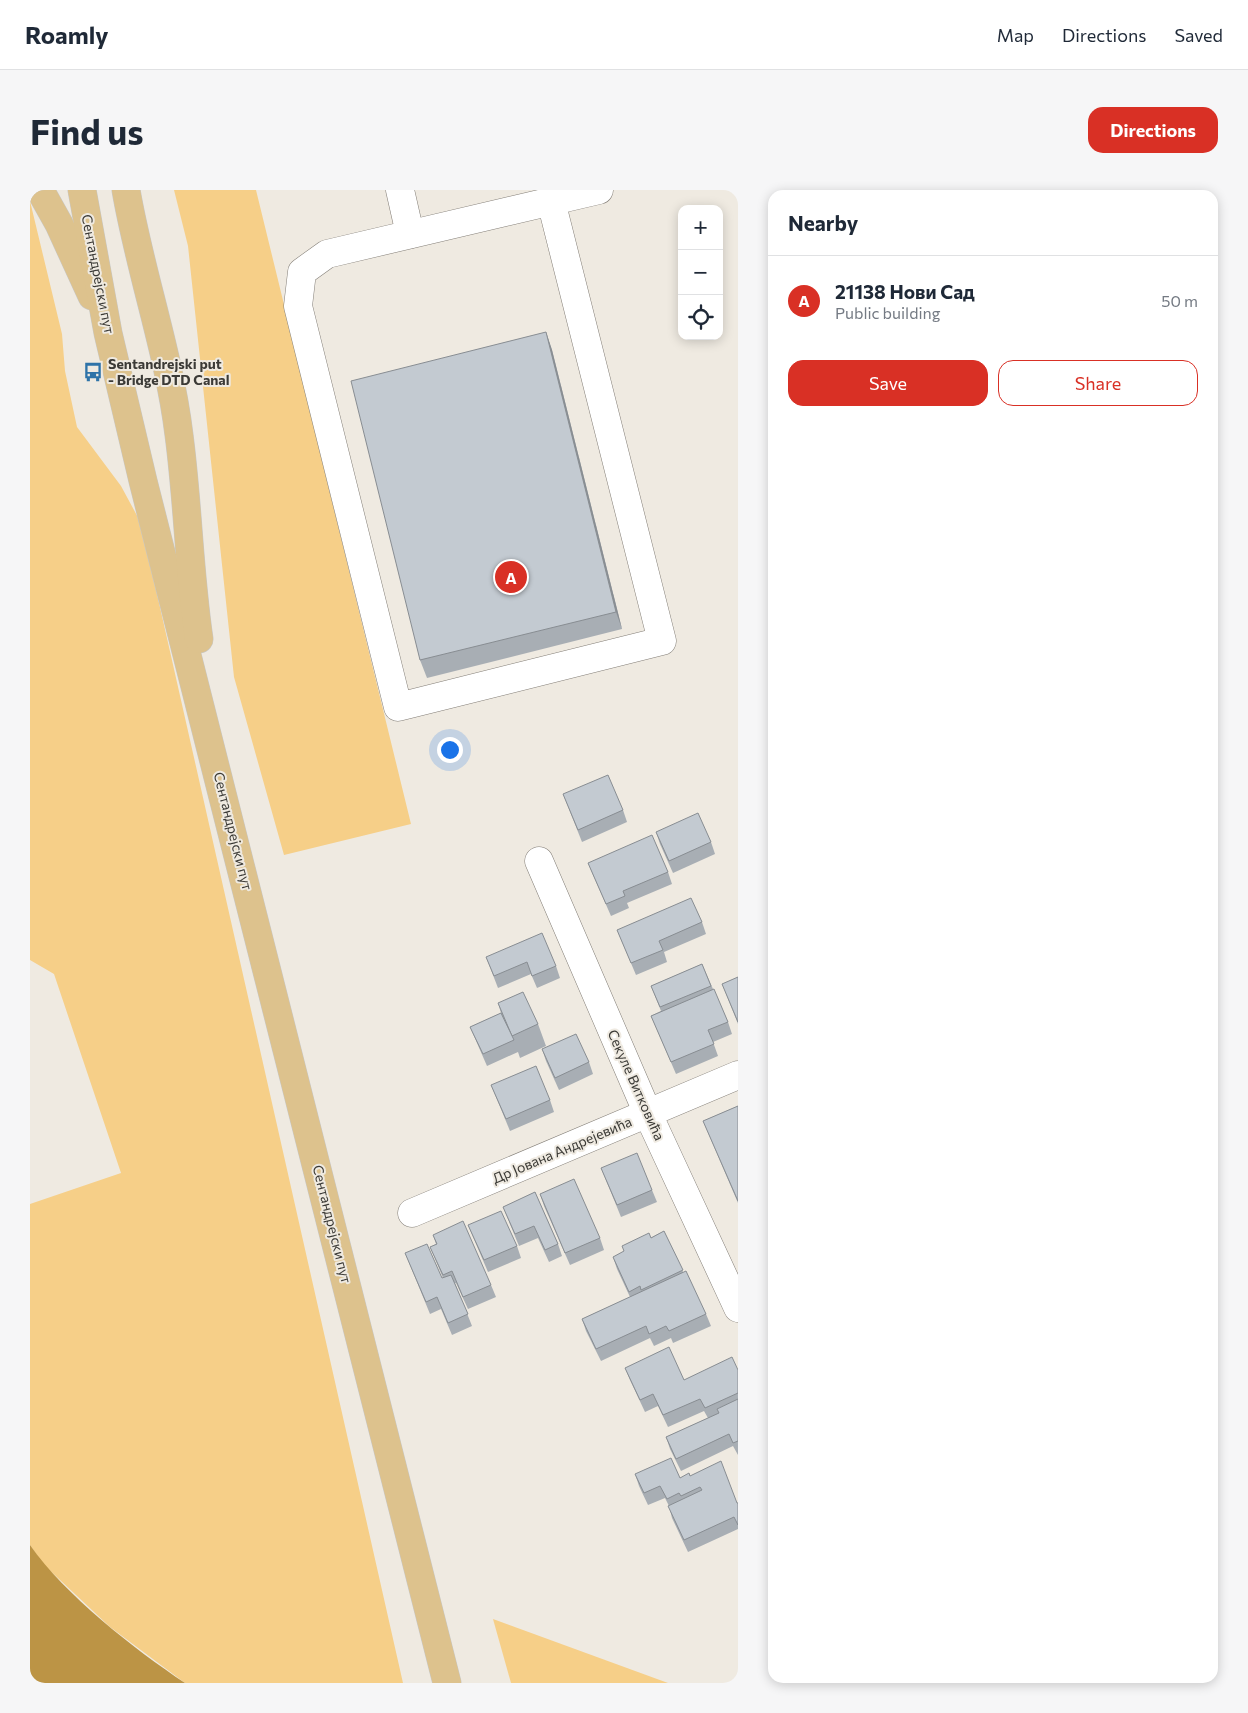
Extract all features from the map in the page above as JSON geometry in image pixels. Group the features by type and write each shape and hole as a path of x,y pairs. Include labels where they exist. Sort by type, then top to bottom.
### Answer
{"main road":[{"path":"40,190 59,224 108,333"},
{"name":"Сентандрејски пут","path":"82,190 108,333 143,481 444,1672"},
{"name":"Сентандрејски пут","path":"126,190 135,238 167,365 179,434 195,611 216,766"}],"street":[{"path":"400,190 410,234"},
{"path":"552,201 662,641 398,707 298,306 302,272 327,254 410,234 599,190"},
{"name":"Секуле Витковића","path":"539,861 648,1114 738,1308"},
{"name":"Др Јована Андрејевића","path":"412,1213 738,1075"}],"shaded area":[{"path":"174,190 256,190 411,824 284,855 234,677 188,246"},
{"path":"30,201 62,334 65,371 77,427 121,486 141,523 403,1683 185,1683 110,1627 43,1564 30,1545 30,1204 121,1173 54,974 30,960"},
{"path":"30,1545 81,1602 123,1638 185,1683 30,1683"},
{"path":"493,1619 668,1683 511,1683"}],"building":[{"path":"546,332 616,612 420,660 351,381"},
{"path":"608,775 623,810 578,830 563,794"},
{"path":"698,813 711,842 669,861 656,832"},
{"path":"652,835 668,872 623,891 625,896 606,904 588,863"},
{"path":"691,898 702,922 659,941 663,950 631,963 617,930"},
{"path":"542,933 556,966 532,976 527,962 494,976 486,957"},
{"path":"702,964 711,986 660,1007 651,986"},
{"path":"738,977 738,1022 722,984"},
{"path":"714,989 728,1022 708,1030 714,1044 671,1062 651,1016"},
{"path":"523,992 538,1024 512,1036 498,1003"},
{"path":"501,1013 514,1040 483,1054 470,1027"},
{"path":"576,1034 589,1062 555,1078 542,1049"},
{"path":"536,1066 550,1100 506,1119 491,1085"},
{"path":"738,1106 738,1201 703,1121"},
{"path":"637,1153 652,1190 617,1205 601,1168"},
{"path":"574,1179 600,1238 565,1253 540,1194"},
{"path":"535,1192 558,1244 545,1250 534,1226 515,1234 503,1207"},
{"path":"501,1211 517,1246 484,1260 468,1225"},
{"path":"463,1221 491,1285 463,1297 452,1271 443,1275 430,1247 437,1244 433,1235"},
{"path":"664,1231 683,1270 641,1290 640,1286 629,1292 613,1257 624,1251 622,1246 649,1233 651,1238"},
{"path":"427,1244 442,1278 451,1275 468,1314 448,1323 437,1297 426,1302 405,1253"},
{"path":"686,1271 706,1314 669,1331 666,1326 649,1334 646,1326 596,1349 582,1319"},
{"path":"669,1347 684,1380 732,1357 738,1370 738,1393 705,1408 700,1399 663,1415 653,1394 640,1400 625,1368"},
{"path":"738,1399 738,1441 733,1443 729,1434 676,1459 666,1437 719,1413 717,1409"},
{"path":"671,1458 680,1478 689,1473 690,1476 721,1461 738,1503 738,1525 734,1517 684,1540 668,1506 702,1490 700,1487 681,1496 679,1493 667,1499 660,1486 644,1493 635,1474"}],"place":[{"name":"Sentandrejski put - Bridge DTD Canal","path":"93,372"},
{"name":"21138 Нови Сад","path":"511,577"}]}
